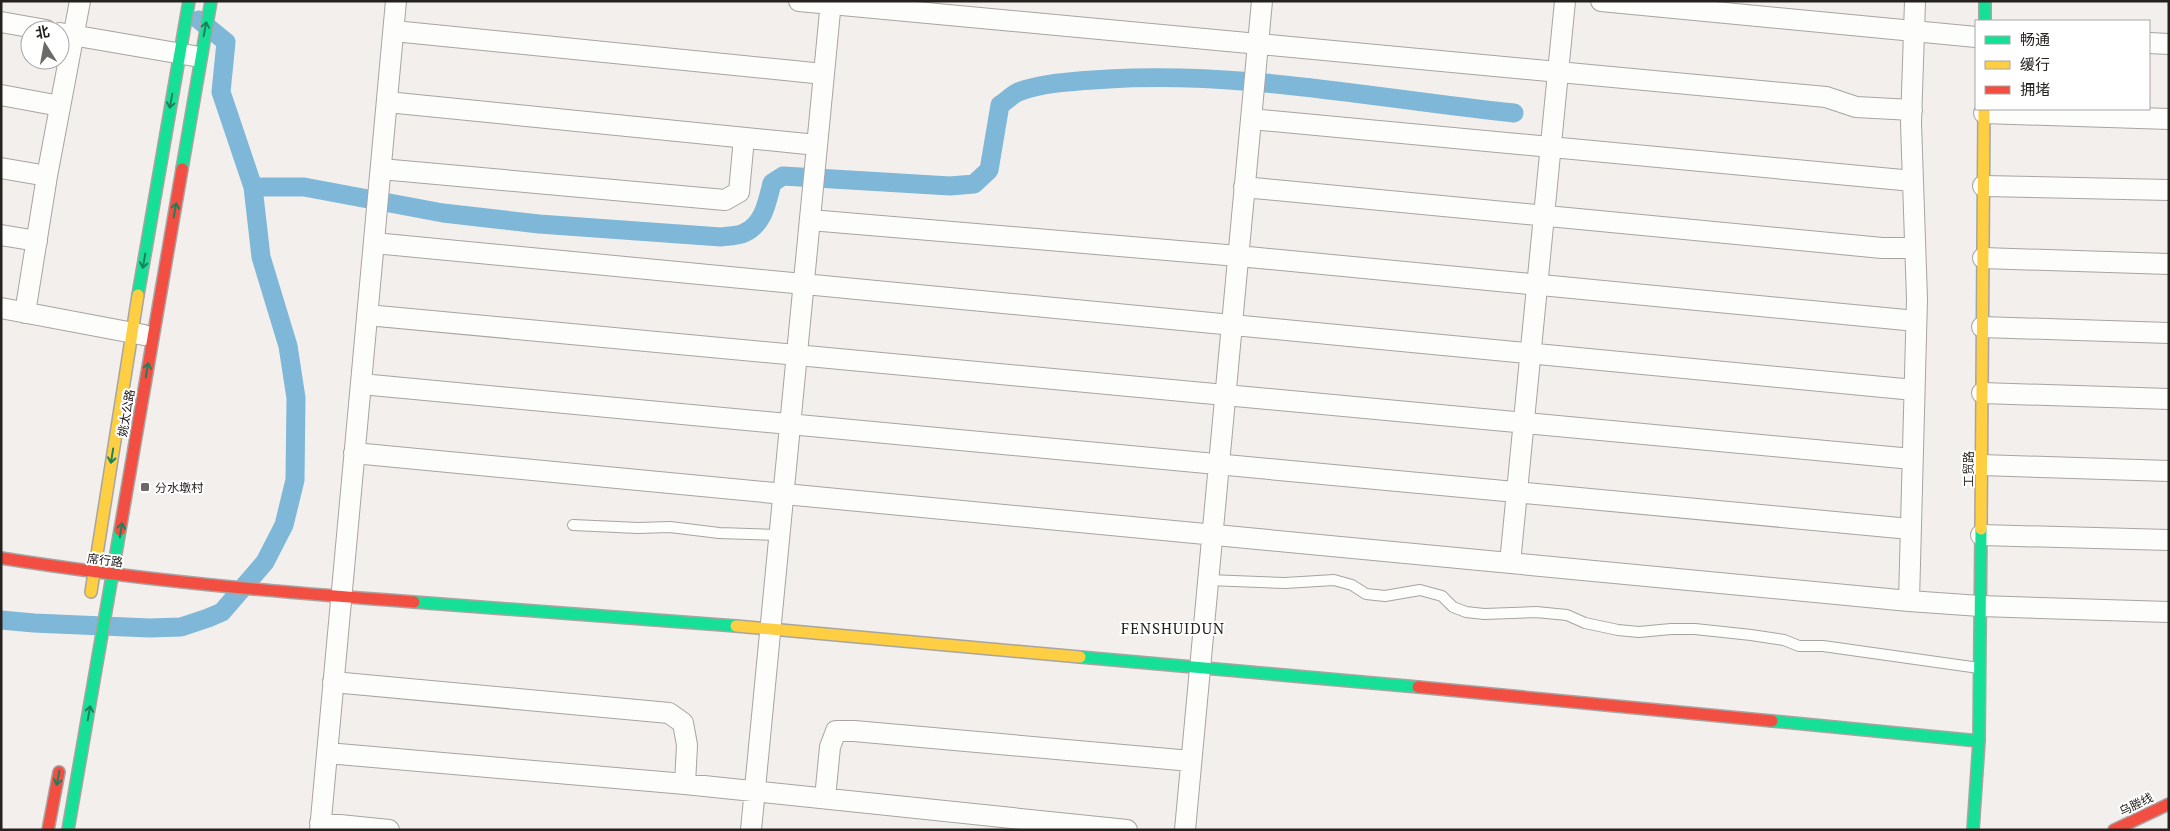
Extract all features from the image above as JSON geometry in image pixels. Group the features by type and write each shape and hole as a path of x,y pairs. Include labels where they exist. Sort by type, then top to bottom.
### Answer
{"street":[{"path":"70,26 80,1"},
{"name":"姚太公路","path":"89,601 132,332 189,1"},
{"name":"姚太公路","path":"68,830 211,1"},
{"path":"389,830 320,827 396,1"},
{"path":"799,1 831,3 1257,53 1558,72 1826,97 1856,107 1912,110"},
{"path":"1185,830 1262,1"},
{"path":"1510,563 1565,1"},
{"path":"1601,1 1975,38"},
{"path":"1908,601 1916,321 1912,110 1916,1"},
{"path":"1985,1 1985,20"},
{"path":"751,830 831,3"},
{"path":"1,22 20,25"},
{"path":"394,31 824,74"},
{"path":"70,35 200,57"},
{"path":"2150,43 2169,44"},
{"path":"25,313 60,106 64,70"},
{"path":"1,95 60,106"},
{"path":"387,102 744,138 816,151"},
{"path":"1984,111 2169,119"},
{"name":"工贸路","path":"1974,830 1980,741 1984,111"},
{"path":"1251,113 1550,147 1913,181"},
{"path":"380,177 724,200 739,192 744,138"},
{"path":"1,168 47,176"},
{"path":"1983,186 2169,190"},
{"path":"1244,187 1882,248 1915,248"},
{"path":"810,220 1238,256 1916,321"},
{"path":"1,235 37,242"},
{"path":"374,243 803,286 1914,390"},
{"path":"1983,258 2169,264"},
{"path":"1,308 153,337"},
{"path":"367,315 1912,459"},
{"path":"1982,327 2169,333"},
{"path":"361,384 1910,529"},
{"path":"1982,393 2169,399"},
{"path":"354,453 1908,601 1980,606 2169,612"},
{"path":"1981,465 2169,471"},
{"path":"1981,535 2169,540"},
{"name":"席行路","path":"1,558 94,573 290,593 770,629 1626,706 1980,741"},
{"path":"333,682 669,713 683,723 687,745 685,784"},
{"path":"825,798 830,747 836,731 854,731 1191,761"},
{"path":"327,753 685,784 1127,830"},
{"path":"48,830 62,756"},
{"name":"乌塍线","path":"2114,830 2169,804"}],"lane":[{"path":"573,525 670,527 719,533 779,535"},
{"path":"1208,580 1285,583 1334,580 1352,585 1366,594 1385,596 1420,590 1442,596 1453,607 1466,612 1484,614 1536,612 1559,614 1618,630 1639,632 1671,629 1714,631 1784,640 1799,646 1823,646 1980,668"}],"waterway":[{"path":"1,620 149,628 181,627 208,618 222,612 265,562 284,525 295,480 296,398 288,346 261,257 253,187 221,92 226,42 199,20"},
{"path":"253,187 304,187 443,213 539,224 721,237 742,234 751,229 764,212 772,183 783,176 950,186 974,184 989,170 1000,105 1018,92 1051,84 1108,79 1210,79 1311,88 1514,113"}],"traffic: fast":[{"path":"138,295 189,1"},
{"path":"182,169 211,1"},
{"path":"1985,1 1985,20"},
{"path":"1973,830 1979,741 1981,529"},
{"path":"68,830 120,530"},
{"path":"414,602 736,626"},
{"path":"1080,657 1418,687"},
{"path":"1772,721 1979,741"}],"traffic: slow":[{"path":"1981,529 1984,110"},
{"path":"91,592 138,295"},
{"path":"736,626 1080,657"}],"traffic: jam":[{"path":"120,530 182,169"},
{"path":"1,558 104,573 207,584 414,602"},
{"path":"1418,687 1772,721"},
{"path":"48,830 59,772"},
{"path":"2114,830 2169,804"}],"place":[{"name":"分水墩村","path":"145,487"}],"district":[{"name":"FENSHUIDUN","path":"1173,628"}]}
